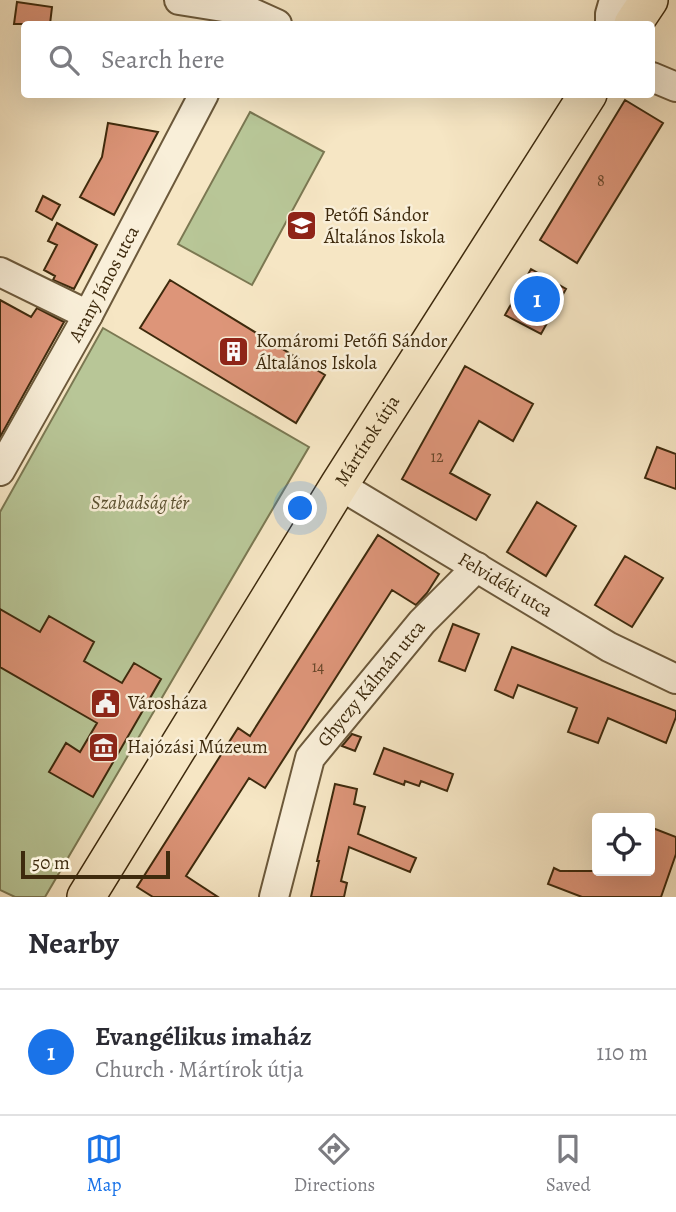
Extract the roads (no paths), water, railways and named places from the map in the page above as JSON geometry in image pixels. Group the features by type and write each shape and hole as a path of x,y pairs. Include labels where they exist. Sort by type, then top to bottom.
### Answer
{"main road":[{"path":"635,21 649,0"},
{"name":"Mártírok útja","path":"86,897 339,485 585,98"}],"street":[{"path":"179,0 248,12 270,21"},
{"path":"610,21 614,0"},
{"path":"655,78 676,87"},
{"name":"Arany János utca","path":"0,471 88,315 202,98"},
{"path":"0,272 88,315"},
{"name":"Felvidéki utca","path":"339,485 609,647 676,679"},
{"name":"Ghyczy Kálmán utca","path":"274,897 310,758 422,622 477,567"}],"place":[{"name":"Petőfi Sándor Általános Iskola","path":"301,226"},
{"name":"Evangélikus imaház","path":"537,299"},
{"name":"Komáromi Petőfi Sándor Általános Iskola","path":"233,352"},
{"name":"Városháza","path":"105,703"},
{"name":"Hajózási Múzeum","path":"104,747"}],"park label":[{"name":"Szabadság tér","path":"140,503"}]}
